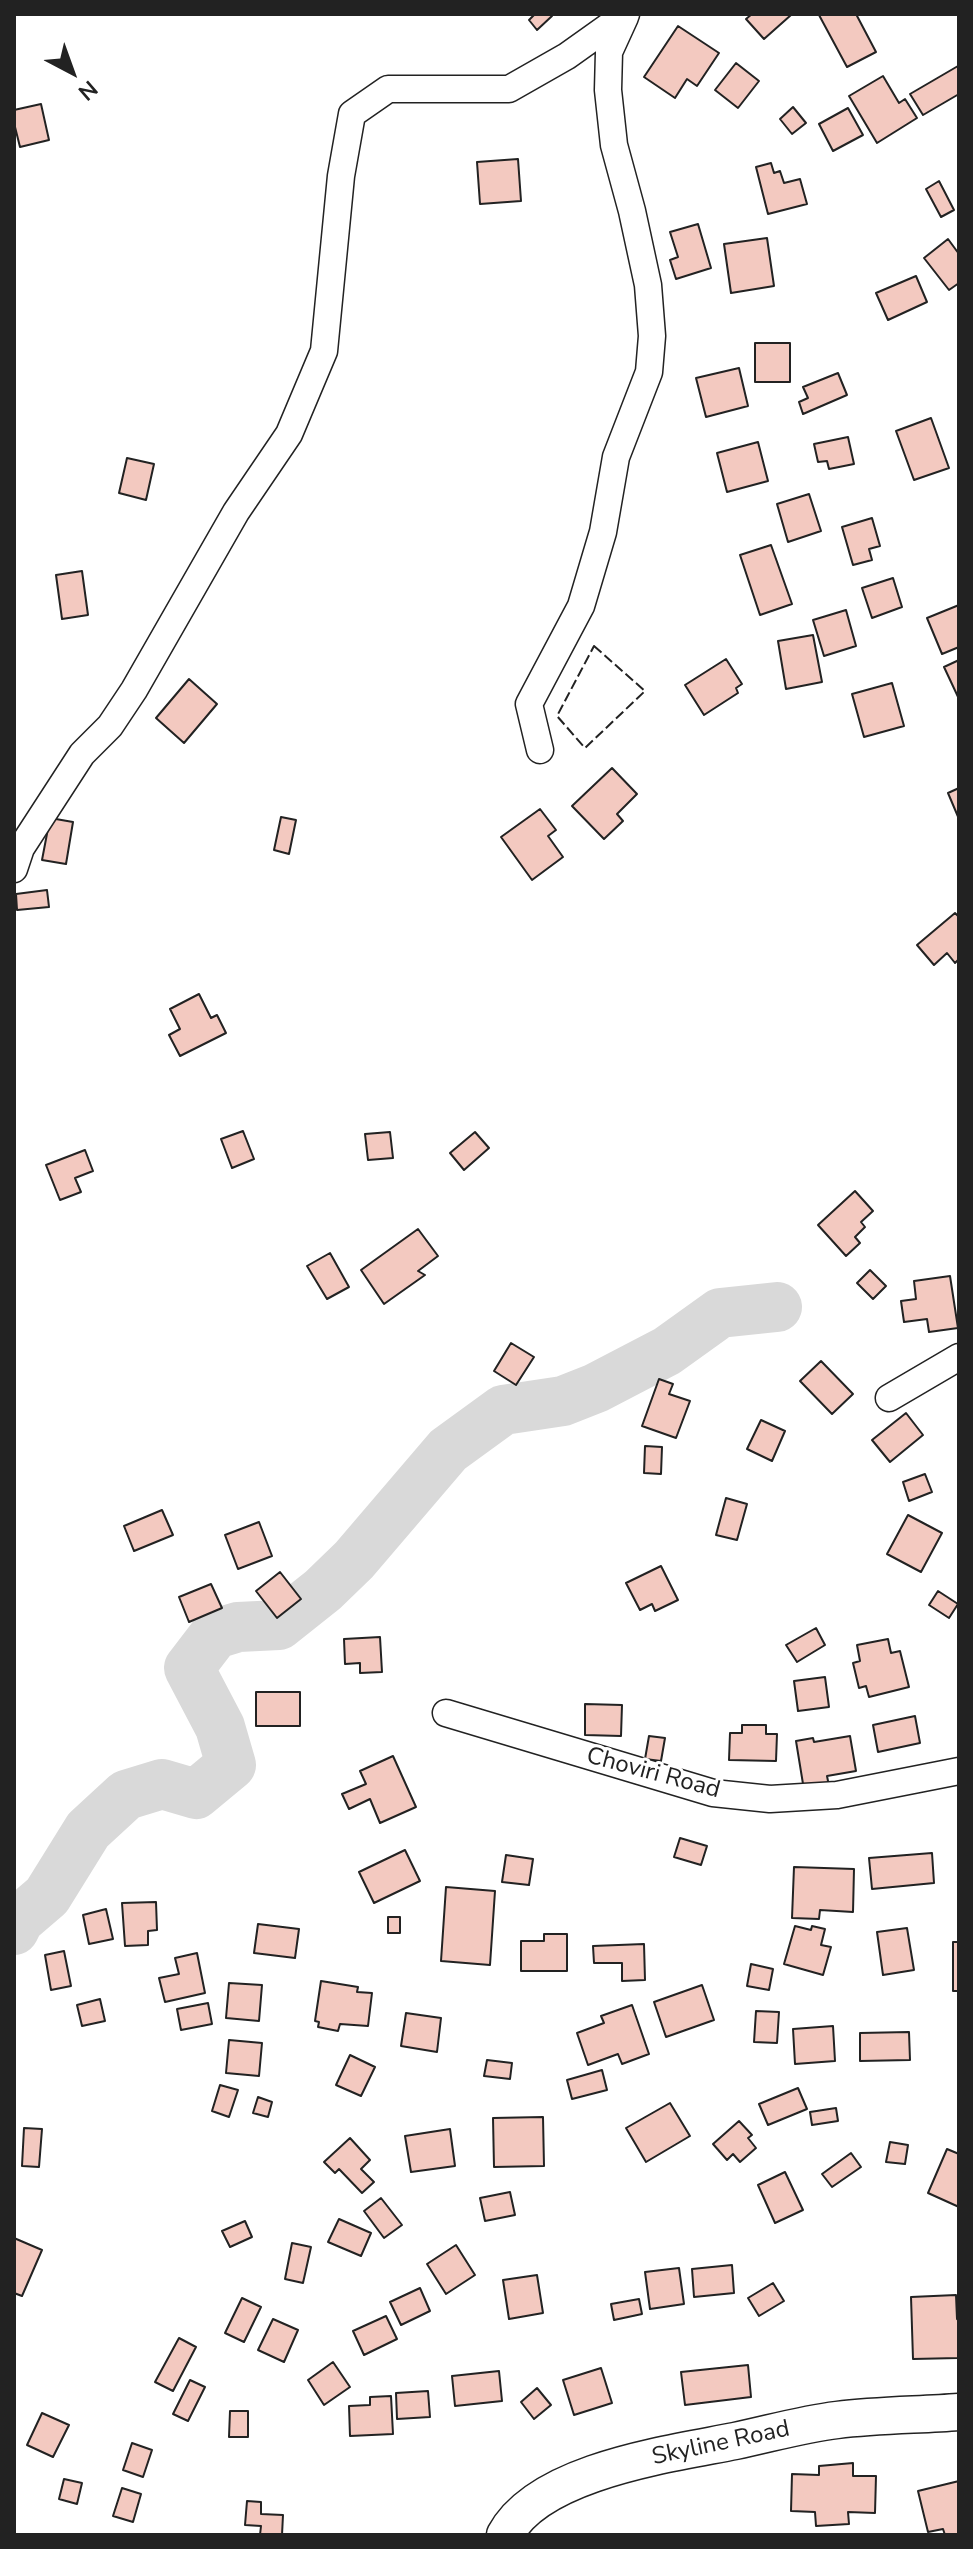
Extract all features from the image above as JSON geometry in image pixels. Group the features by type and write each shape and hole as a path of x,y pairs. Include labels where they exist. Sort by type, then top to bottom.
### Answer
{"street":[{"path":"540,750 529,704 581,606 603,532 616,457 649,372 652,336 648,285 614,145 608,90 609,52 626,14"},
{"path":"14,869 21,848 82,754 110,726 134,690 236,512 289,434 324,351 341,176 352,114 388,89 509,89 567,56 626,14"},
{"path":"889,1398 959,1357"},
{"name":"Choviri Road","path":"446,1713 713,1793 770,1799 837,1795 959,1771"},
{"name":"Skyline Road","path":"505,2535 518,2516 538,2499 559,2487 629,2463 836,2420 959,2412"}],"building":[{"path":"535,14 552,16 537,30 529,20"},
{"path":"752,14 791,15 764,39 746,19"},
{"path":"856,14 876,52 847,67 819,15"},
{"path":"678,26 719,53 697,86 687,79 675,98 644,77"},
{"path":"736,63 759,81 738,108 715,90"},
{"path":"958,66 959,94 923,115 910,94"},
{"path":"883,76 899,103 905,99 917,118 877,143 849,96"},
{"path":"41,104 49,140 20,147 14,110"},
{"path":"793,107 806,123 792,134 780,119"},
{"path":"848,108 863,135 833,151 819,124"},
{"path":"518,159 521,201 480,204 477,162"},
{"path":"771,163 774,173 780,171 784,183 800,179 807,204 768,214 756,167"},
{"path":"939,181 954,210 941,217 926,189"},
{"path":"698,224 711,268 676,279 670,260 678,257 670,232"},
{"path":"767,238 774,286 731,293 724,244"},
{"path":"948,239 959,254 959,283 949,290 924,258"},
{"path":"916,276 927,302 888,320 876,293"},
{"path":"755,343 790,343 790,382 755,382"},
{"path":"739,368 748,406 706,417 696,378"},
{"path":"838,373 847,395 803,414 799,402 808,398 803,387"},
{"path":"931,418 949,468 914,480 896,431"},
{"path":"848,437 854,464 829,469 827,461 818,462 814,444"},
{"path":"758,442 768,481 727,492 717,453"},
{"path":"127,458 154,464 146,500 119,493"},
{"path":"809,494 821,531 788,542 777,504"},
{"path":"872,518 880,546 869,549 872,560 853,565 842,527"},
{"path":"771,545 792,604 760,615 740,555"},
{"path":"82,571 88,615 62,619 56,575"},
{"path":"893,578 902,607 872,618 862,588"},
{"path":"959,605 959,647 942,654 927,618"},
{"path":"846,610 856,646 824,656 813,620"},
{"path":"813,635 822,682 786,689 778,641"},
{"path":"726,659 742,684 736,688 738,693 704,715 685,685"},
{"path":"959,660 959,699 944,667"},
{"path":"189,679 217,704 184,743 156,718"},
{"path":"892,683 904,726 864,737 852,694"},
{"path":"612,768 637,794 617,814 623,821 604,839 572,806"},
{"path":"959,788 959,819 948,793"},
{"path":"540,809 556,830 548,836 563,857 532,880 501,837"},
{"path":"281,817 296,820 289,854 274,850"},
{"path":"50,818 73,822 66,864 42,860"},
{"path":"47,890 49,907 17,910 16,894"},
{"path":"955,913 959,917 959,959 955,963 947,953 934,965 917,945"},
{"path":"199,994 211,1018 217,1015 226,1033 180,1056 169,1035 180,1029 170,1009"},
{"path":"243,1131 254,1159 232,1168 221,1139"},
{"path":"390,1132 393,1158 368,1160 365,1134"},
{"path":"475,1132 489,1148 464,1170 450,1153"},
{"path":"85,1150 93,1171 75,1178 81,1192 60,1200 46,1165"},
{"path":"855,1191 873,1211 861,1222 865,1227 855,1237 860,1243 846,1256 818,1225"},
{"path":"418,1229 438,1256 418,1271 425,1275 384,1304 361,1270"},
{"path":"330,1253 349,1287 327,1299 307,1266"},
{"path":"870,1270 886,1286 873,1299 857,1283"},
{"path":"950,1276 958,1328 929,1332 927,1319 904,1322 901,1301 916,1299 914,1281"},
{"path":"511,1343 534,1357 516,1385 494,1371"},
{"path":"821,1361 853,1394 832,1414 800,1381"},
{"path":"659,1379 673,1384 669,1394 690,1401 676,1438 642,1426"},
{"path":"906,1413 923,1435 890,1462 872,1440"},
{"path":"761,1420 785,1431 772,1461 747,1449"},
{"path":"645,1446 662,1447 661,1474 644,1473"},
{"path":"925,1474 932,1492 909,1501 903,1482"},
{"path":"726,1498 747,1504 737,1540 716,1535"},
{"path":"162,1510 173,1535 134,1551 124,1526"},
{"path":"908,1515 942,1533 921,1572 887,1554"},
{"path":"259,1522 272,1556 238,1569 225,1535"},
{"path":"661,1566 678,1600 655,1611 652,1604 640,1610 626,1583"},
{"path":"280,1572 301,1599 277,1618 256,1591"},
{"path":"211,1584 222,1608 189,1622 179,1597"},
{"path":"938,1591 958,1604 949,1618 929,1605"},
{"path":"816,1628 825,1645 797,1662 786,1645"},
{"path":"380,1637 382,1672 360,1673 360,1663 345,1664 344,1639"},
{"path":"888,1639 891,1653 900,1651 909,1687 869,1697 866,1686 859,1688 853,1663 860,1661 857,1645"},
{"path":"825,1677 829,1707 798,1711 794,1681"},
{"path":"256,1692 300,1692 300,1726 256,1726"},
{"path":"585,1704 622,1705 621,1736 585,1735"},
{"path":"915,1716 920,1743 878,1752 873,1725"},
{"path":"742,1725 766,1725 766,1734 777,1734 776,1761 729,1760 730,1733 742,1733"},
{"path":"649,1736 665,1738 661,1761 645,1759"},
{"path":"850,1736 856,1771 827,1776 829,1786 804,1790 796,1741 813,1738 814,1742"},
{"path":"393,1756 416,1807 380,1823 370,1799 349,1809 342,1794 366,1784 360,1771"},
{"path":"680,1838 707,1846 701,1865 674,1857"},
{"path":"405,1850 420,1881 374,1903 359,1872"},
{"path":"932,1853 934,1883 872,1889 869,1858"},
{"path":"506,1855 533,1859 529,1885 502,1882"},
{"path":"794,1867 854,1869 853,1912 820,1910 819,1919 792,1918"},
{"path":"446,1887 495,1891 490,1965 441,1961"},
{"path":"156,1902 157,1930 148,1931 148,1945 125,1946 122,1903"},
{"path":"106,1909 113,1939 89,1944 83,1915"},
{"path":"388,1917 400,1917 400,1933 388,1933"},
{"path":"258,1924 299,1929 295,1958 254,1953"},
{"path":"795,1926 825,1929 821,1945 831,1947 823,1975 784,1964"},
{"path":"907,1928 914,1970 883,1975 877,1932"},
{"path":"544,1934 567,1934 567,1971 521,1971 521,1941 544,1941"},
{"path":"953,1942 959,1942 959,1991 953,1991"},
{"path":"644,1944 645,1980 622,1981 622,1963 594,1963 593,1946"},
{"path":"64,1951 71,1986 51,1990 45,1955"},
{"path":"197,1953 205,1993 165,2002 159,1978 179,1974 175,1958"},
{"path":"751,1964 773,1969 769,1990 747,1986"},
{"path":"321,1981 358,1987 357,1992 372,1993 368,2026 340,2024 338,2031 318,2027 319,2022 315,2021"},
{"path":"229,1983 262,1985 259,2021 226,2018"},
{"path":"702,1985 714,2020 666,2037 654,2002"},
{"path":"100,1999 105,2021 82,2026 77,2005"},
{"path":"208,2003 212,2024 181,2030 177,2009"},
{"path":"632,2005 649,2054 622,2064 618,2054 588,2065 577,2033 604,2023 601,2016"},
{"path":"756,2011 779,2012 777,2043 754,2042"},
{"path":"406,2013 441,2018 437,2052 401,2046"},
{"path":"833,2026 835,2061 795,2064 793,2029"},
{"path":"909,2032 910,2060 860,2061 860,2033"},
{"path":"229,2040 262,2043 259,2076 226,2073"},
{"path":"350,2055 375,2067 361,2096 336,2085"},
{"path":"487,2060 512,2063 510,2079 484,2076"},
{"path":"602,2070 607,2090 572,2099 567,2080"},
{"path":"220,2085 238,2090 229,2117 212,2111"},
{"path":"798,2088 807,2109 768,2125 759,2104"},
{"path":"258,2097 272,2102 268,2117 253,2113"},
{"path":"670,2103 690,2136 646,2162 626,2128"},
{"path":"836,2108 838,2121 812,2125 810,2112"},
{"path":"543,2117 544,2166 494,2167 493,2118"},
{"path":"739,2121 752,2135 748,2138 756,2148 740,2162 733,2154 727,2160 713,2144"},
{"path":"24,2128 42,2129 39,2167 22,2166"},
{"path":"450,2129 455,2166 411,2172 405,2136"},
{"path":"350,2138 370,2160 361,2169 374,2182 362,2193 339,2169 335,2173 324,2162"},
{"path":"890,2142 908,2145 905,2164 886,2162"},
{"path":"947,2149 959,2154 959,2207 928,2193"},
{"path":"851,2153 861,2167 832,2187 822,2174"},
{"path":"785,2172 803,2210 775,2223 758,2185"},
{"path":"510,2192 515,2215 485,2221 480,2198"},
{"path":"381,2198 402,2225 384,2238 364,2211"},
{"path":"339,2219 371,2233 361,2256 328,2242"},
{"path":"245,2221 252,2237 230,2247 222,2231"},
{"path":"14,2238 42,2250 22,2296 14,2293"},
{"path":"292,2243 311,2247 303,2283 285,2279"},
{"path":"456,2245 475,2275 446,2294 427,2264"},
{"path":"732,2265 734,2293 694,2297 692,2269"},
{"path":"679,2268 684,2304 650,2309 645,2272"},
{"path":"537,2275 543,2313 509,2319 503,2280"},
{"path":"773,2283 784,2301 759,2316 748,2298"},
{"path":"420,2288 430,2311 401,2325 390,2302"},
{"path":"956,2295 958,2358 913,2359 911,2297"},
{"path":"242,2298 261,2307 244,2342 225,2333"},
{"path":"639,2299 642,2314 614,2320 611,2304"},
{"path":"386,2316 397,2339 364,2355 353,2331"},
{"path":"273,2319 298,2330 284,2362 258,2350"},
{"path":"179,2338 196,2347 173,2391 155,2382"},
{"path":"333,2362 350,2387 324,2405 308,2380"},
{"path":"748,2365 751,2397 685,2405 681,2372"},
{"path":"601,2368 612,2403 574,2415 563,2380"},
{"path":"499,2371 502,2401 455,2406 452,2376"},
{"path":"190,2380 205,2387 188,2421 173,2414"},
{"path":"537,2388 551,2405 534,2419 521,2402"},
{"path":"428,2391 430,2417 397,2419 396,2393"},
{"path":"391,2396 393,2434 350,2436 349,2406 370,2405 370,2397"},
{"path":"230,2411 248,2411 248,2437 229,2437"},
{"path":"42,2413 69,2425 53,2457 27,2445"},
{"path":"132,2443 152,2450 143,2477 123,2470"},
{"path":"853,2463 853,2476 876,2476 875,2513 848,2512 849,2524 816,2526 815,2512 791,2511 792,2474 819,2475 819,2466"},
{"path":"64,2479 82,2483 77,2504 59,2499"},
{"path":"959,2481 959,2535 945,2535 943,2529 928,2532 918,2491"},
{"path":"122,2488 141,2494 133,2522 113,2516"},
{"path":"247,2501 261,2502 261,2514 283,2515 282,2535 260,2535 261,2526 245,2525"}],"waterway":[{"path":"14,1930 19,1920 47,1896 88,1830 126,1795 162,1784 196,1794 231,1765 220,1727 189,1668 215,1634 238,1627 279,1625 354,1560 448,1450 503,1410 563,1401 596,1388 667,1351 720,1313 777,1307"}],"fence":[{"path":"594,646 645,691 585,748 557,716 594,646"}]}
